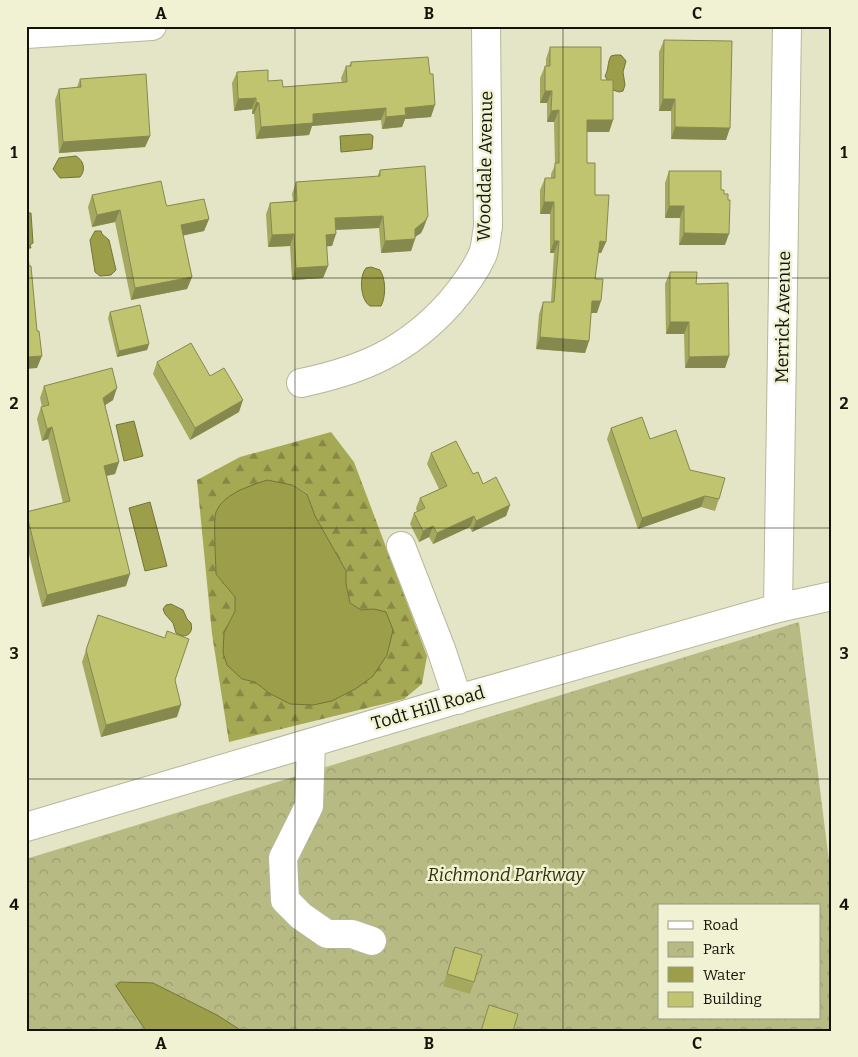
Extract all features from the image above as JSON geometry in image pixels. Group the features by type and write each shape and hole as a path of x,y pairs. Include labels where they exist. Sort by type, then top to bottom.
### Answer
{"street":[{"path":"26,34 152,26"},
{"name":"Wooddale Avenue","path":"302,382 334,376 366,365 400,348 433,322 462,289 483,255 488,226 486,26"},
{"name":"Merrick Avenue","path":"778,608 787,26"},
{"path":"401,546 441,649 458,700"},
{"name":"Todt Hill Road","path":"26,827 778,608 832,596"},
{"path":"312,743 309,806 283,858 285,900 301,916 327,934 352,934 372,941"}],"green space":[{"path":"331,432 354,462 427,656 422,684 404,699 229,742 212,634 197,480 240,457","holes":["292,485 307,493 315,516 346,571 346,584 350,603 361,610 374,609 269,693 255,682 242,679 224,633 235,611 235,597 216,574 216,553"]},
{"name":"Richmond Parkway","path":"799,622 832,885 832,1031 26,1031 26,859"}],"water":[{"path":"621,55 626,61 623,72 625,85 623,91 619,92 613,90 605,76 611,56"},
{"path":"370,134 373,136 372,149 341,152 340,136"},
{"path":"76,156 81,160 83,166 80,177 60,178 53,169 59,158"},
{"path":"26,213 31,213 33,243 30,245 31,248 26,248"},
{"path":"95,231 101,231 109,240 116,270 111,275 100,276 95,272 90,240"},
{"path":"371,267 380,270 382,274 384,293 381,306 370,306 362,293 362,276 366,268"},
{"path":"134,421 143,456 124,461 116,425"},
{"path":"267,480 292,485 307,494 315,516 346,571 346,584 350,603 361,610 374,609 386,612 393,630 387,655 373,676 357,688 332,701 313,705 290,704 269,693 255,682 242,679 227,665 223,653 224,633 235,611 235,597 216,574 216,512 220,505 231,495"},
{"path":"150,502 167,566 145,571 129,508"},
{"path":"171,604 183,610 191,623 192,626 189,634 183,636 176,633 173,623 163,609 166,605"},
{"path":"120,982 153,983 217,1015 242,1031 146,1031 116,986"}],"building":[{"path":"664,40 732,41 730,128 675,127 675,99 663,99"},
{"path":"550,47 601,47 601,80 613,80 613,120 587,120 587,163 595,163 595,195 609,195 606,242 600,241 595,279 603,279 601,301 592,301 589,341 540,337 543,302 554,302 559,241 554,241 554,202 544,202 545,178 555,178 555,163 559,163 559,110 551,111 552,91 545,91 545,66 550,66"},
{"path":"428,57 430,74 433,74 435,105 405,108 406,115 386,117 386,108 313,114 313,123 261,127 259,103 256,102 256,98 238,99 237,72 268,70 268,81 282,80 283,87 347,82 346,66 351,66 351,62"},
{"path":"146,74 150,136 63,142 59,89 81,87 80,79"},
{"path":"425,166 428,216 415,229 415,239 385,241 383,216 335,218 336,234 326,235 328,266 296,268 294,234 272,235 270,203 297,201 296,182 380,176 380,170"},
{"path":"669,171 721,171 721,190 724,190 724,194 728,194 728,200 730,200 729,234 684,233 684,206 669,206"},
{"path":"161,181 167,206 204,199 209,219 181,225 192,277 135,288 120,210 97,215 92,195"},
{"path":"26,244 29,266 31,266 37,331 39,331 42,356 26,357"},
{"path":"670,272 697,272 696,284 728,283 729,356 689,357 689,322 670,322"},
{"path":"140,305 149,344 119,351 110,312"},
{"path":"191,343 210,376 224,368 243,400 195,428 157,362"},
{"path":"112,368 117,388 103,398 119,462 104,466 130,574 47,595 26,512 70,501 52,427 47,429 41,407 49,405 44,386"},
{"path":"642,417 650,439 676,430 690,470 725,478 719,499 705,496 642,518 611,428"},
{"path":"456,441 473,474 478,472 483,484 496,477 510,505 476,521 474,516 437,533 433,526 423,531 414,513 425,508 420,498 447,486 431,453"},
{"path":"98,615 165,638 167,631 189,639 175,680 181,705 106,725 86,650"},
{"path":"455,947 482,955 474,982 447,974"},
{"path":"489,1005 518,1014 513,1031 481,1031"}]}
